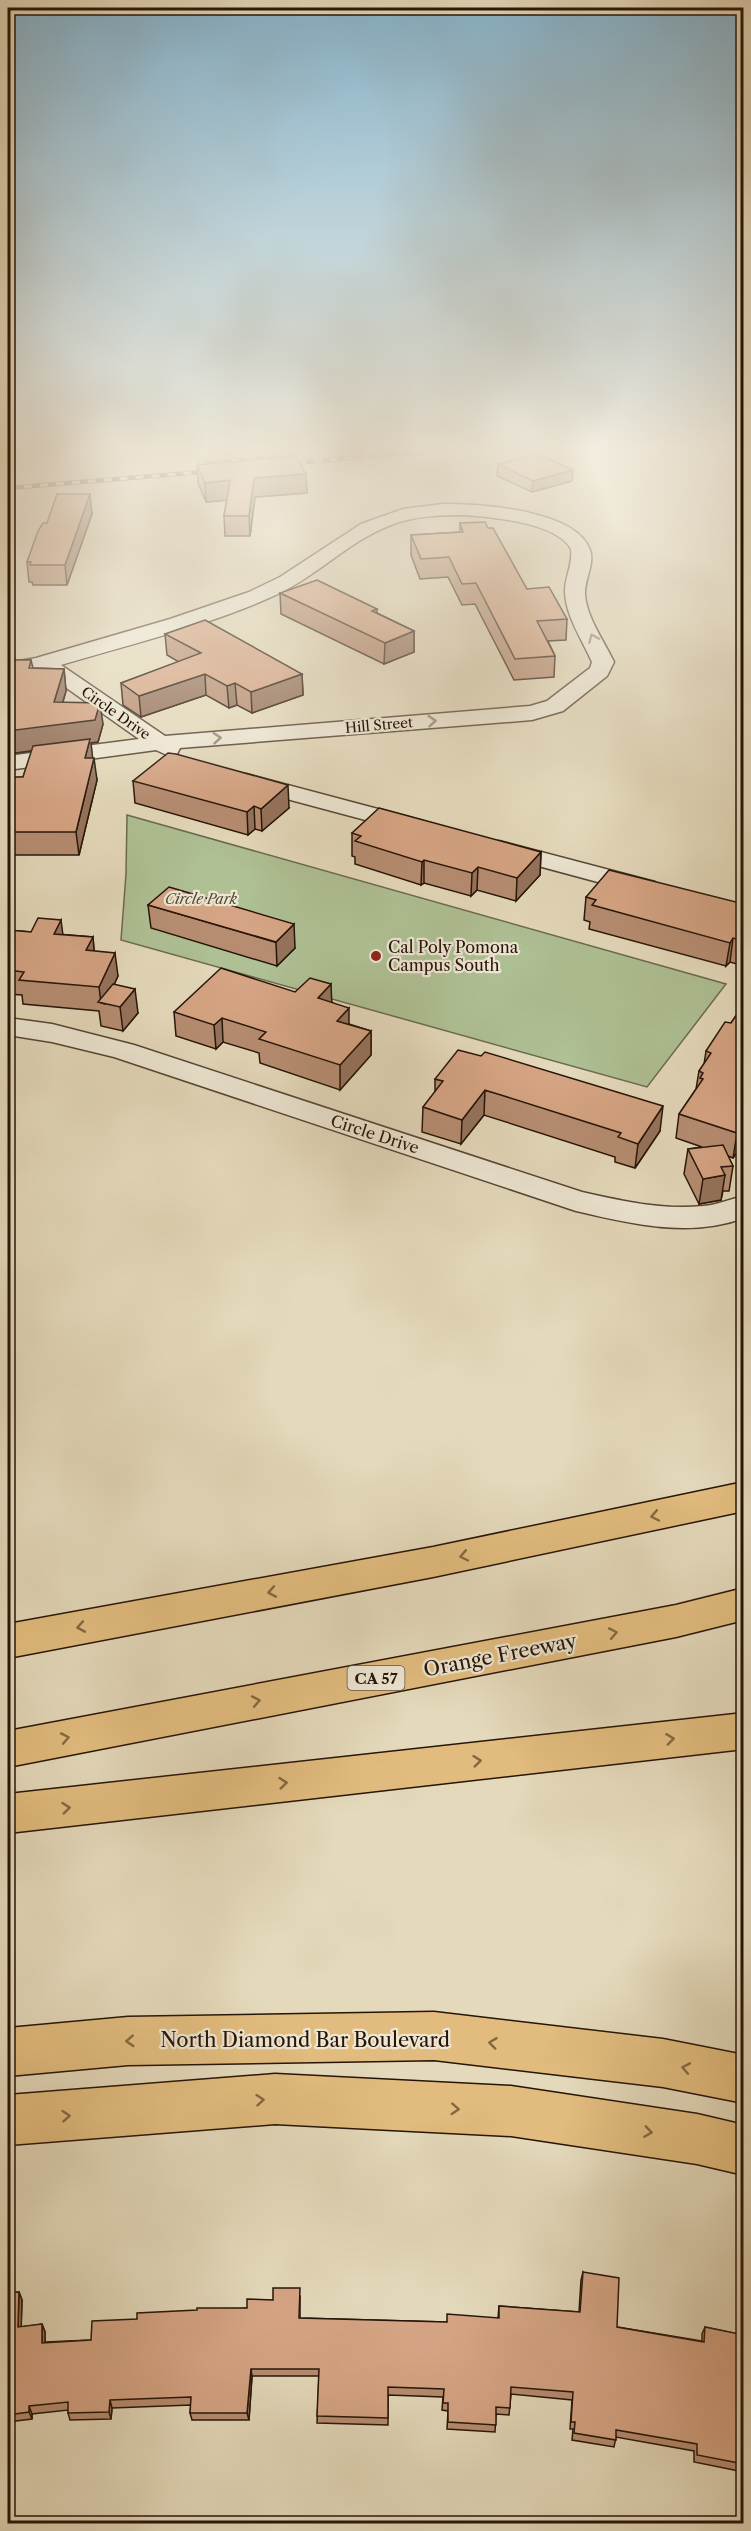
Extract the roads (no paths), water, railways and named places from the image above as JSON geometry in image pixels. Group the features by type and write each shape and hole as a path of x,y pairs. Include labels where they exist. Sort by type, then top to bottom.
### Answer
{"main road":[{"path":"8,1641 433,1562 733,1498"},
{"name":"Orange Freeway","path":"8,1749 676,1621 744,1604"},
{"path":"8,1814 744,1731"},
{"name":"North Diamond Bar Boulevard","path":"8,2052 128,2041 434,2036 663,2063 744,2079"},
{"path":"8,2120 275,2099 511,2112 697,2139 744,2150"}],"street":[{"name":"Hill Street","path":"44,663 256,596 293,580 312,566"},
{"name":"Hill Street","path":"8,763 159,743 532,713 555,706 599,671 603,662 575,595 581,566"},
{"path":"8,669 21,669 44,663"},
{"name":"Circle Drive","path":"44,663 159,743 198,765"},
{"path":"228,776 442,833"},
{"path":"476,842 670,893"},
{"name":"Circle Drive","path":"8,1027 52,1033 124,1051 576,1201 653,1218 727,1214 744,1206"}],"place":[{"name":"Cal Poly Pomona Campus South","path":"376,956"}],"park label":[{"name":"Circle Park","path":"201,899"}]}
